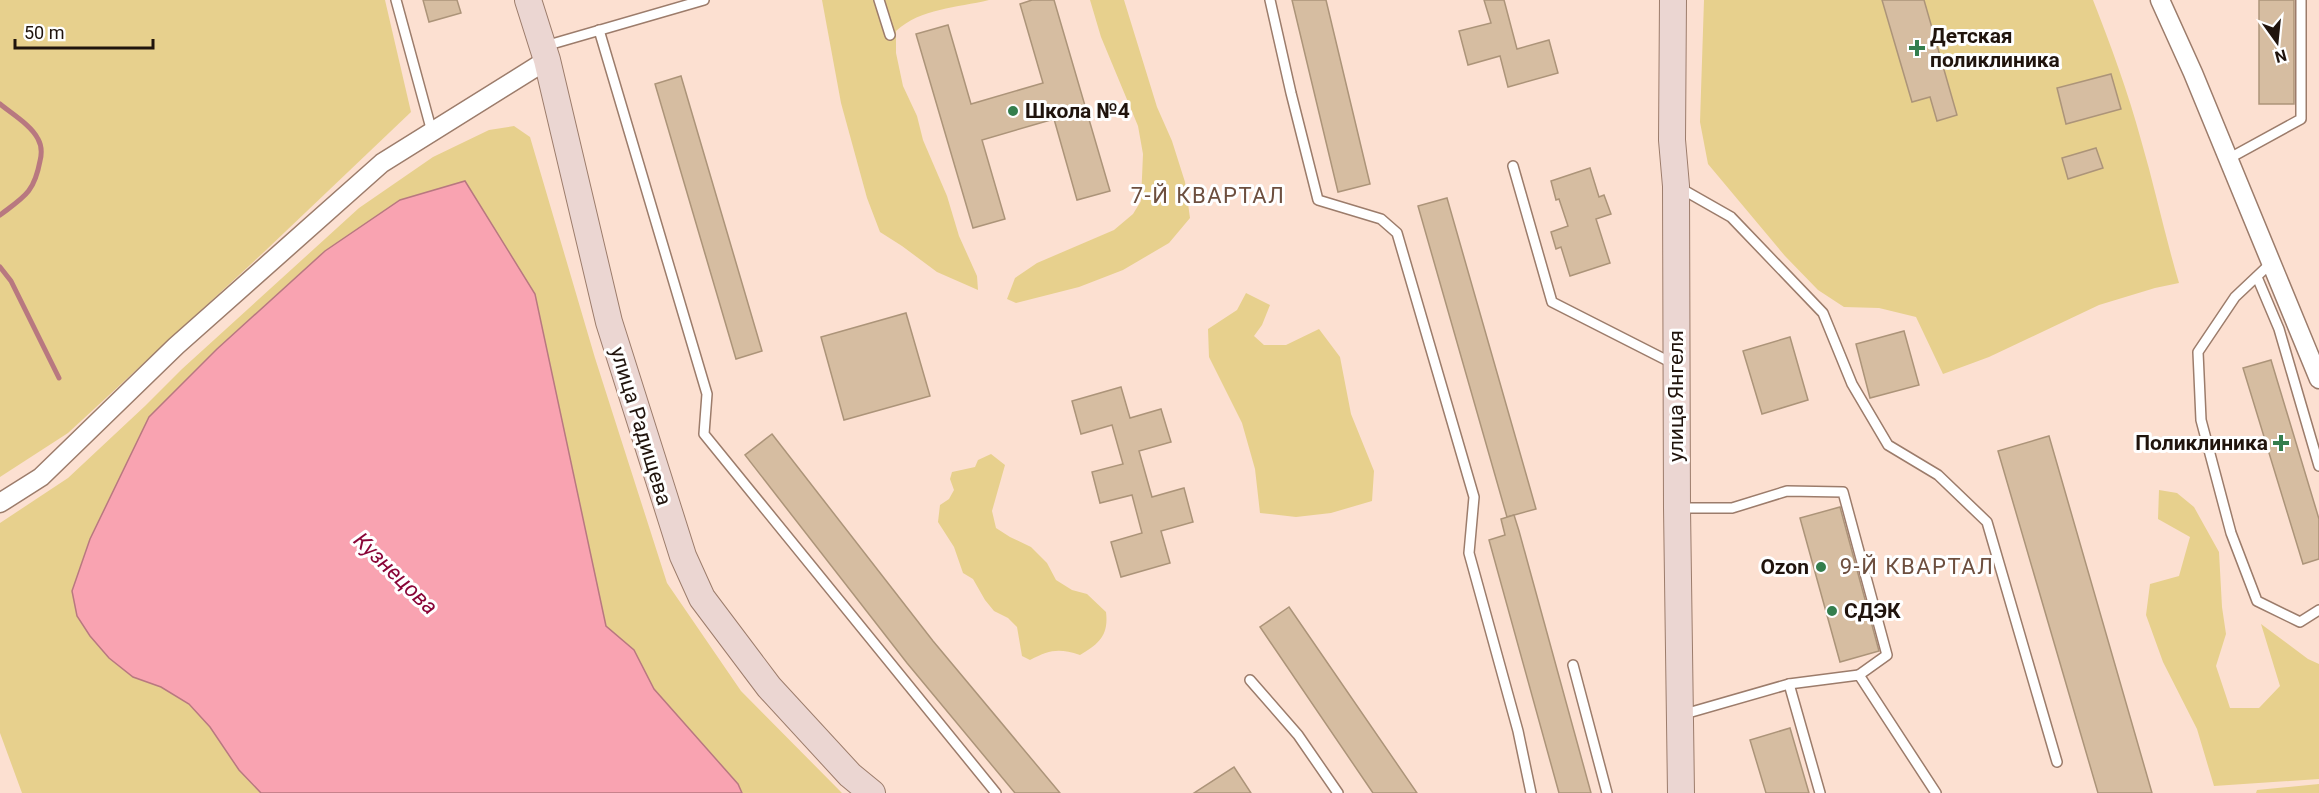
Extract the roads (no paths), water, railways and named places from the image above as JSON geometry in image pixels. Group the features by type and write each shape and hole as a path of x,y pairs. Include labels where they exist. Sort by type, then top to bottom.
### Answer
{"street":[{"name":"улица Радищева","path":"528,0 545,53 609,322 683,556 702,598 769,687 850,775 872,793"},
{"name":"улица Янгеля","path":"1673,0 1672,140 1676,186 1681,793"},
{"path":"2160,0 2193,73 2319,379"},
{"path":"0,503 41,477 176,346 382,163 432,132 545,53"}],"lane":[{"path":"396,0 432,132"},
{"path":"545,53 599,30 704,0"},
{"path":"879,0 890,35"},
{"path":"1270,0 1318,200 1381,219 1397,233 1474,497 1469,553 1518,731 1531,793"},
{"path":"2228,159 2301,119 2301,0"},
{"path":"599,30 707,394 704,434 996,793"},
{"path":"1513,166 1552,302 1677,365"},
{"path":"1676,186 1731,217 1824,313 1852,384 1888,445 1938,475 1987,522 2057,762"},
{"path":"2271,263 2235,297 2198,352 2201,420 2231,533 2257,601 2301,622 2319,610"},
{"path":"2257,277 2278,329 2319,466"},
{"path":"1677,508 1732,508 1787,491 1843,492 1887,656 1859,675 1789,684 1680,715"},
{"path":"1572,665 1607,793"},
{"path":"1859,675 1936,793"},
{"path":"1250,680 1298,735 1338,793"},
{"path":"1789,684 1820,793"}],"water":[{"path":"465,181 535,294 606,626 634,650 654,689 738,784 742,793 261,793 239,770 210,727 189,704 161,687 133,677 109,658 77,616 72,591 90,539 149,417 217,349 325,251 400,200"}],"waterway":[{"name":"Кузнецова","path":"0,104 31,129 41,147 38,172 31,187 22,198 0,215"},
{"name":"Кузнецова","path":"0,267 11,281 59,378"}],"place":[{"name":"Детская поликлиника","path":"1917,48"},
{"name":"Школа №4","path":"1013,111"},
{"name":"Поликлиника","path":"2281,443"},
{"name":"Ozon","path":"1821,567"},
{"name":"СДЭК","path":"1832,611"}],"district":[{"name":"7-Й КВАРТАЛ","path":"1208,195"},
{"name":"9-Й КВАРТАЛ","path":"1917,566"}]}
